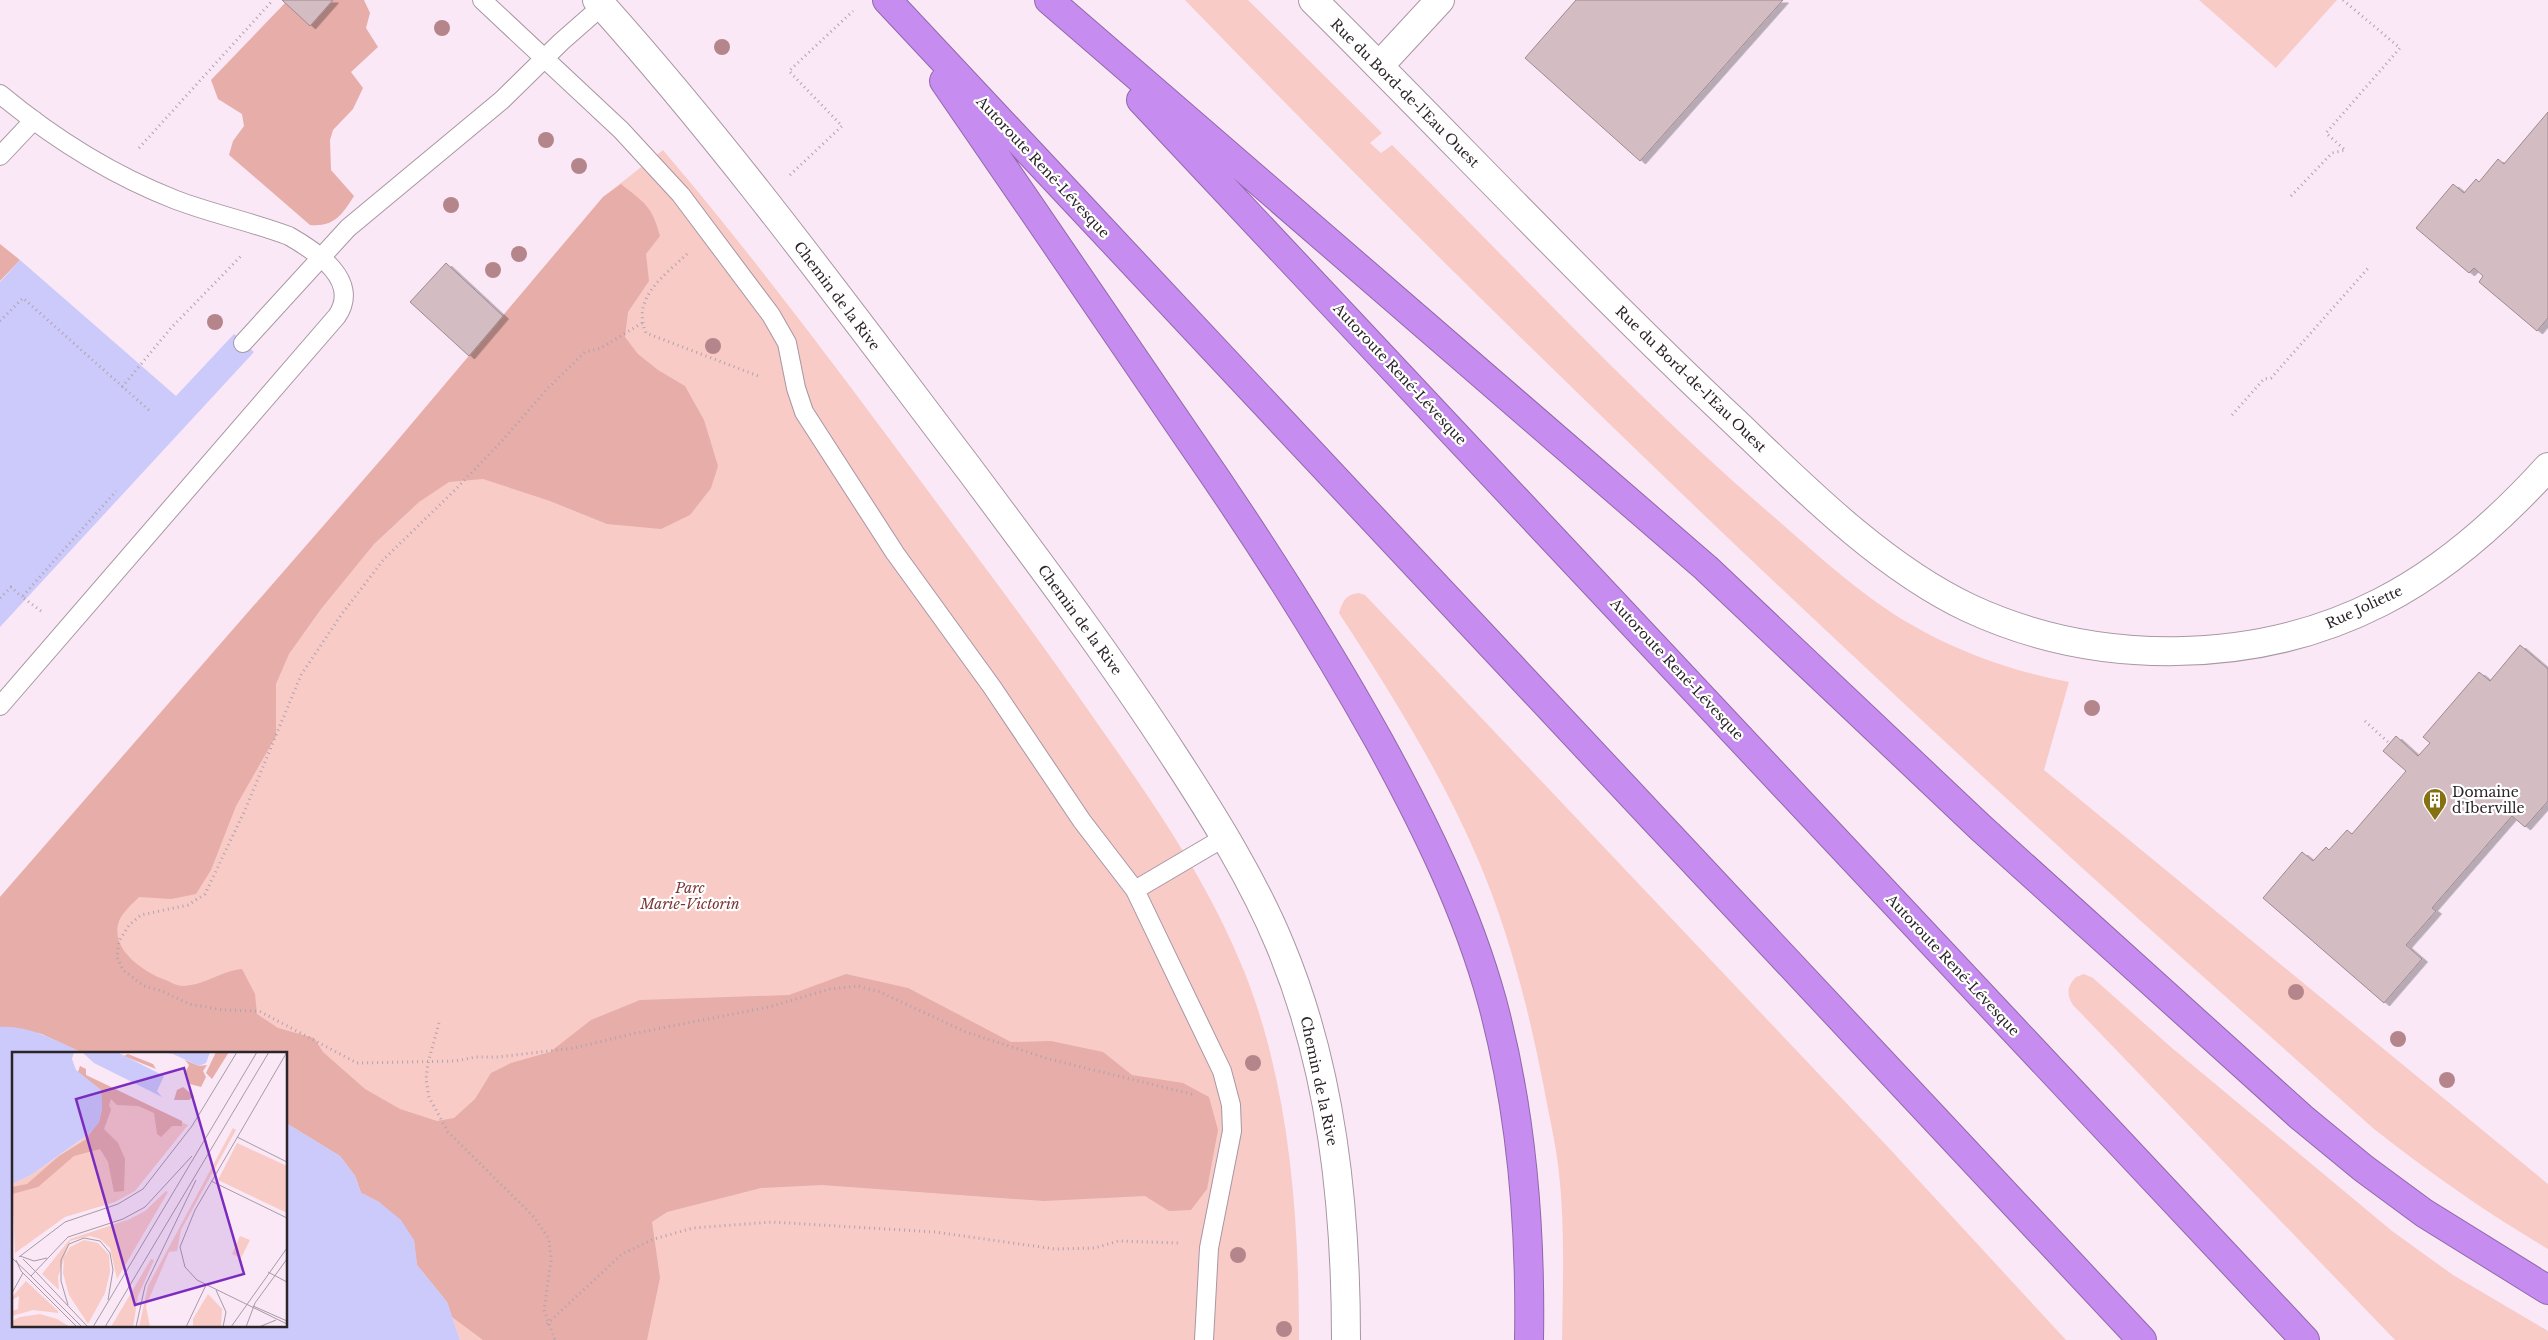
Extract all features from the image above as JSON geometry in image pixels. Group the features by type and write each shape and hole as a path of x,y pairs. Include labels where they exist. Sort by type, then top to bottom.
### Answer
{"highway":[{"path":"1048,0 1706,568 1996,841 2308,1123 2363,1168 2424,1213 2548,1290"},
{"name":"Autoroute René-Lévesque","path":"1048,0 2305,1340"},
{"path":"890,4 1275,566 1358,703 1416,811 1460,910 1477,955 1491,999 1512,1086 1526,1193 1529,1244 1529,1340"},
{"name":"Autoroute René-Lévesque","path":"890,4 2142,1340"}],"street":[{"name":"Rue du Bord-de-l'Eau Ouest","path":"1313,0 1679,369 1832,511 1882,552 1948,597 2001,620 2066,640 2137,650"},
{"path":"1379,66 1440,0"},
{"name":"Chemin de la Rive","path":"600,3 759,194 1011,525 1153,723 1225,837 1244,871 1280,944 1314,1045 1330,1128 1340,1201 1346,1273 1346,1340"},
{"name":"Rue Joliette","path":"2137,650 2210,649 2272,641 2325,625 2380,603 2458,553 2517,501 2548,466"}],"lane":[{"path":"482,0 543,59 622,130 681,195 771,315 787,343 796,388 804,412 896,553 992,687 1082,821 1135,890 1222,1071 1231,1105 1232,1131 1209,1248 1204,1340"},
{"path":"243,343 319,257 375,203 440,154 502,100 600,3"},
{"path":"0,94 34,120 98,163 117,173 179,201 268,228 296,240 333,269 345,289 345,300 337,316 0,706"},
{"path":"0,156 34,120"},
{"path":"1135,890 1225,837"}],"path":[{"path":"117,173 273,0"},
{"path":"2291,196 2332,153 2345,150 2326,133 2400,48 2343,0"},
{"path":"783,178 790,175 842,126 789,71 857,7"},
{"path":"122,387 171,328 268,228"},
{"path":"710,233 654,285 645,299 641,312 642,323 646,333 749,374 796,388"},
{"path":"2232,415 2264,379 2272,378 2370,266"},
{"path":"0,320 22,298 150,412"},
{"path":"642,323 601,348 585,352 547,389 501,442 454,491 384,559 341,614 301,676 245,810 205,894 188,905 141,915 129,925 119,941 117,958 123,970 144,986 162,991 189,1004 223,1010 259,1011 357,1063 404,1060 428,1062 456,1061 476,1057 498,1057 574,1048 627,1035 769,1007 830,989 858,986 880,992 966,1032 1049,1059 1178,1092 1203,1096 1228,1095"},
{"path":"22,597 116,492"},
{"path":"0,598 11,587 43,612"},
{"path":"2365,721 2390,743"},
{"path":"439,1023 428,1062 426,1078 429,1097 448,1132 534,1216 549,1239 551,1261 544,1310 547,1324 555,1340"},
{"path":"547,1324 622,1254 654,1239 693,1228 772,1222 935,1232 1055,1249 1095,1248 1118,1241 1156,1241 1209,1248"}],"green space":[{"path":"1185,0 1248,0 1382,133 1370,143 1381,153 1392,145 1579,334 1675,427 1724,473 1858,588 1893,614 1930,635 1969,653 2028,673 2069,682 2044,770 2548,1184 2548,1249 2459,1192 2374,1129 2031,821 1708,519 1496,314"},
{"path":"2199,0 2337,0 2276,68"},
{"name":"Parc Marie-Victorin","path":"663,150 781,296 857,395 1064,676 1177,841 1230,938 1260,1015 1272,1060 1282,1106 1294,1200 1299,1294 1299,1340 460,1340 447,1302 417,1265 379,1202 340,1156 288,1124 288,1052 81,1052 42,1034 0,1027 0,897 392,447 603,197"},
{"path":"1359,593 1365,595 1887,1146 2066,1340 1562,1340 1563,1235 1558,1162 1538,1059 1518,974 1491,891 1450,799 1397,704 1339,613 1345,599"},
{"path":"2084,974 2093,978 2172,1048 2392,1231 2453,1275 2548,1331 2548,1340 2395,1340 2073,1005 2068,994 2069,987 2076,977"}],"shaded area":[{"path":"364,0 370,13 366,28 378,47 351,72 363,88 353,109 333,130 330,140 331,170 354,196 341,214 331,222 310,225 229,155 233,141 244,126 242,114 218,99 211,80 285,3"},
{"path":"621,184 646,206 657,226 660,236 646,254 649,281 628,312 625,337 638,354 658,370 685,386 704,420 718,466 711,488 690,515 661,529 607,524 550,501 483,479 449,482 419,502 374,544 321,609 289,654 276,684 276,736 236,806 211,870 196,894 171,899 139,897 125,911 119,921 117,932 124,951 131,959 149,972 180,986 197,984 227,972 242,969 255,994 257,1014 278,1028 314,1038 323,1052 365,1089 400,1109 437,1121 454,1118 475,1099 491,1073 511,1063 550,1052 591,1020 640,1000 789,995 846,974 908,988 1011,1042 1051,1041 1103,1052 1132,1075 1183,1083 1209,1097 1218,1130 1207,1189 1191,1210 1169,1211 1145,1196 1044,1201 822,1185 761,1188 667,1212 652,1222 660,1278 647,1340 483,1340 452,1317 447,1302 417,1265 414,1240 379,1202 361,1193 355,1176 340,1156 288,1124 288,1052 81,1052 42,1034 0,1027 0,897 392,447 603,197"},
{"path":"0,244 20,260 0,281"}],"water":[{"path":"20,260 176,396 234,334 254,352 0,627 0,282"},
{"path":"0,1027 11,1027 33,1032 81,1052 12,1052 12,1328 288,1328 288,1124 340,1156 355,1176 361,1193 379,1202 401,1220 414,1240 417,1265 447,1302 460,1340 0,1340"}],"building":[{"path":"282,0 333,0 310,26"},
{"path":"1576,0 1783,0 1640,161 1525,58"},
{"path":"2548,112 2548,318 2537,331 2479,282 2483,276 2474,268 2469,273 2416,228 2453,184 2464,193 2476,179 2479,182 2498,159 2504,164"},
{"path":"446,263 503,316 469,356 410,302"},
{"name":"Domaine d'Iberville","path":"2520,645 2548,669 2548,801 2525,827 2512,816 2432,908 2436,911 2406,945 2422,959 2384,1003 2263,898 2302,852 2313,861 2326,847 2329,850 2347,830 2352,834 2406,771 2383,751 2396,736 2418,756 2430,743 2423,737 2479,672 2490,681"}],"place":[{"name":"Domaine d'Iberville","path":"2435,821"}]}
